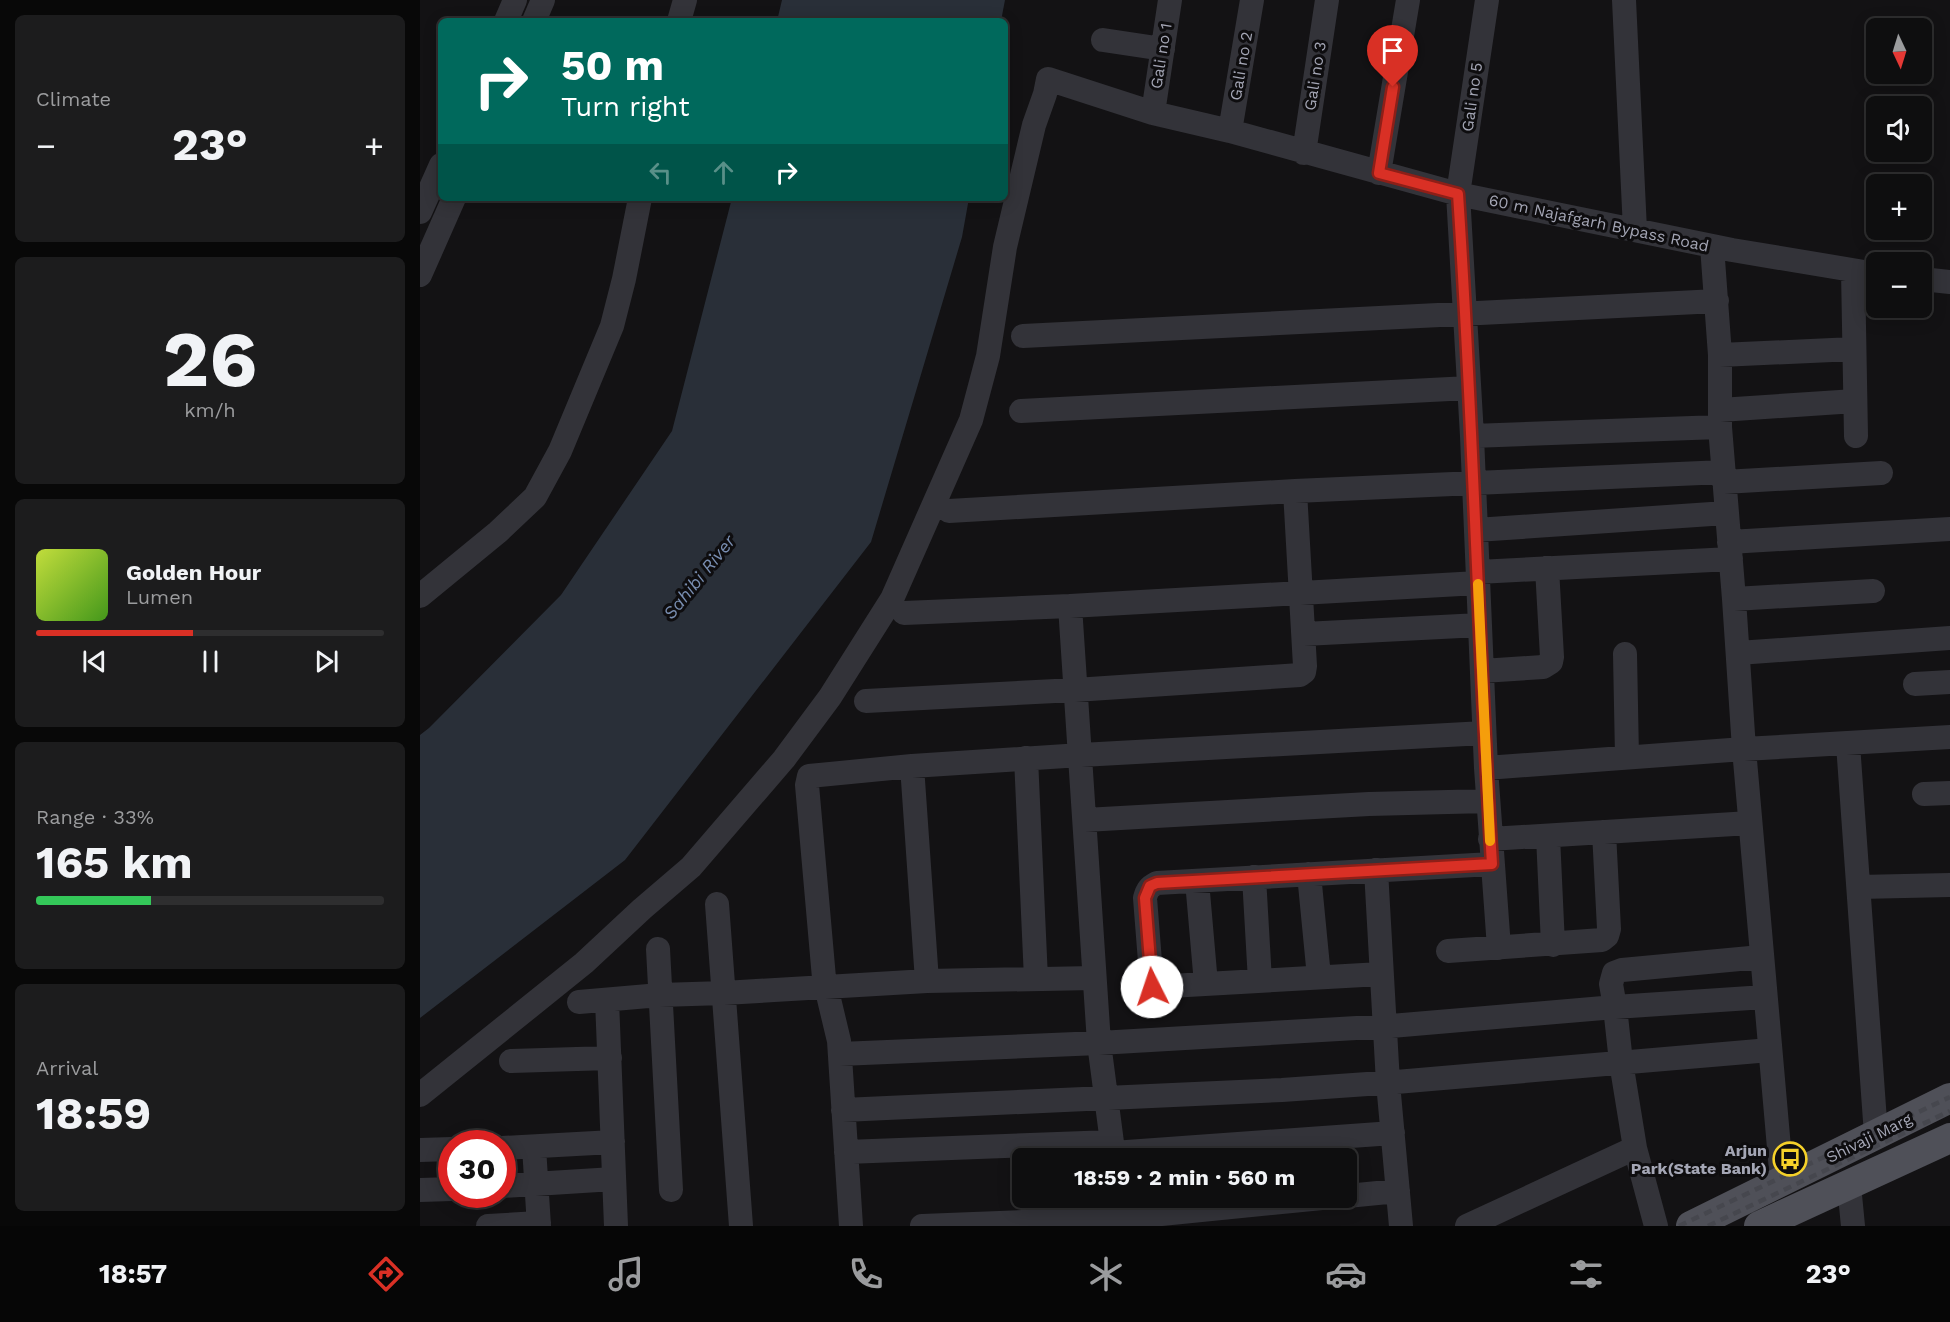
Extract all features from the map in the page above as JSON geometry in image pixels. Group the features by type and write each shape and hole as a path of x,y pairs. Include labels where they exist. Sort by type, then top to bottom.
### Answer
{"main road":[{"name":"Shivaji Marg","path":"1690,1226 1950,1098"},
{"name":"Shivaji Marg","path":"1759,1226 1950,1138"}],"street":[{"path":"507,18 515,0"},
{"path":"535,18 543,0"},
{"path":"680,18 685,0"},
{"name":"Gali no 1","path":"1153,113 1170,0"},
{"name":"Gali no 2","path":"1230,131 1252,0"},
{"name":"Gali no 3","path":"1304,153 1327,0"},
{"path":"1379,173 1408,0"},
{"name":"Gali no 5","path":"1487,0 1458,194 1472,436 1484,733 1499,948"},
{"path":"1624,0 1635,230"},
{"name":"Gali no 1","path":"1103,40 1162,49"},
{"name":"60 m Najafgarh Bypass Road","path":"420,1095 584,963 642,909 692,867 784,759 830,698 892,599 971,420 988,356 1005,247 1034,125 1048,79 1153,113 1230,131 1458,194 1712,246 1866,273"},
{"path":"420,212 438,172"},
{"path":"420,275 453,201"},
{"path":"420,596 498,532 535,496 560,451 612,326 639,201"},
{"path":"1712,246 1720,355 1720,418 1726,513 1749,823 1782,1182"},
{"path":"1853,271 1856,436"},
{"path":"1932,280 1950,282"},
{"path":"1023,336 1717,301"},
{"path":"1720,355 1854,349"},
{"path":"1021,411 1469,388"},
{"path":"1472,436 1720,418 1855,401"},
{"path":"949,512 1295,491 1474,483 1881,473"},
{"path":"867,701 1300,675 1304,672 1305,666 1295,491"},
{"path":"1476,530 1726,513"},
{"path":"904,613 1301,594 1950,529"},
{"path":"1482,671 1543,667 1551,662 1547,568"},
{"path":"1734,599 1873,591"},
{"path":"1070,606 1099,1043 1113,1148"},
{"path":"1304,634 1480,625"},
{"path":"1738,653 1950,638"},
{"path":"1625,654 1628,758"},
{"path":"1915,684 1950,682"},
{"path":"851,1226 839,1041 826,987 807,780 809,776 818,773 1081,755 1484,733"},
{"path":"1486,768 1950,737"},
{"path":"1848,744 1876,1135"},
{"path":"1026,759 1036,980"},
{"path":"912,766 927,981"},
{"path":"1924,794 1950,793"},
{"path":"1085,820 1370,804 1488,801"},
{"path":"1490,839 1749,823"},
{"path":"1604,832 1611,981 1621,1062 1635,1148 1656,1226"},
{"path":"1548,836 1553,945"},
{"path":"1381,974 1152,987 1145,898 1147,891 1150,886 1157,883 1492,864"},
{"path":"1376,870 1381,974 1401,1226"},
{"path":"1309,874 1319,977"},
{"path":"1254,877 1260,981"},
{"path":"1197,881 1206,984"},
{"path":"1859,887 1950,885"},
{"path":"717,904 741,1226"},
{"path":"1448,951 1596,942 1602,940 1608,932"},
{"path":"658,948 671,1190"},
{"path":"1611,981 1614,973 1622,970 1761,957"},
{"path":"579,1002 660,995 927,981 1094,978"},
{"path":"840,1054 1099,1043 1386,1026 1615,1007 1765,998"},
{"path":"607,1000 616,1226"},
{"path":"843,1110 1389,1083 1770,1050"},
{"path":"511,1061 610,1058"},
{"path":"1160,1148 1393,1133"},
{"path":"516,1148 613,1142"},
{"path":"488,1226 539,1225 534,1147"},
{"path":"1467,1226 1635,1148"},
{"path":"420,1150 438,1149"},
{"path":"846,1152 1012,1151"},
{"path":"516,1186 614,1179"},
{"path":"1849,1185 1853,1226"},
{"path":"420,1190 438,1189"},
{"path":"1357,1195 1398,1191"},
{"path":"922,1226 1120,1208"}],"water":[{"path":"782,0 1005,0 1002,18 778,18"},
{"name":"Sahibi River","path":"731,201 968,201 962,237 871,542 625,860 420,1018 420,735 561,595 672,431"}],"railway":[{"path":"1679,1226 1950,1097"},
{"path":"1708,1226 1950,1111"}],"slow traffic":[{"path":"1478,584 1490,841"}],"place":[{"name":"Arjun Park(State Bank)","path":"1790,1159"}],"route":[{"path":"1152,987 1145,898 1150,886 1157,883 1492,864 1484,733 1476,507 1458,194 1379,173 1393,87"}]}
